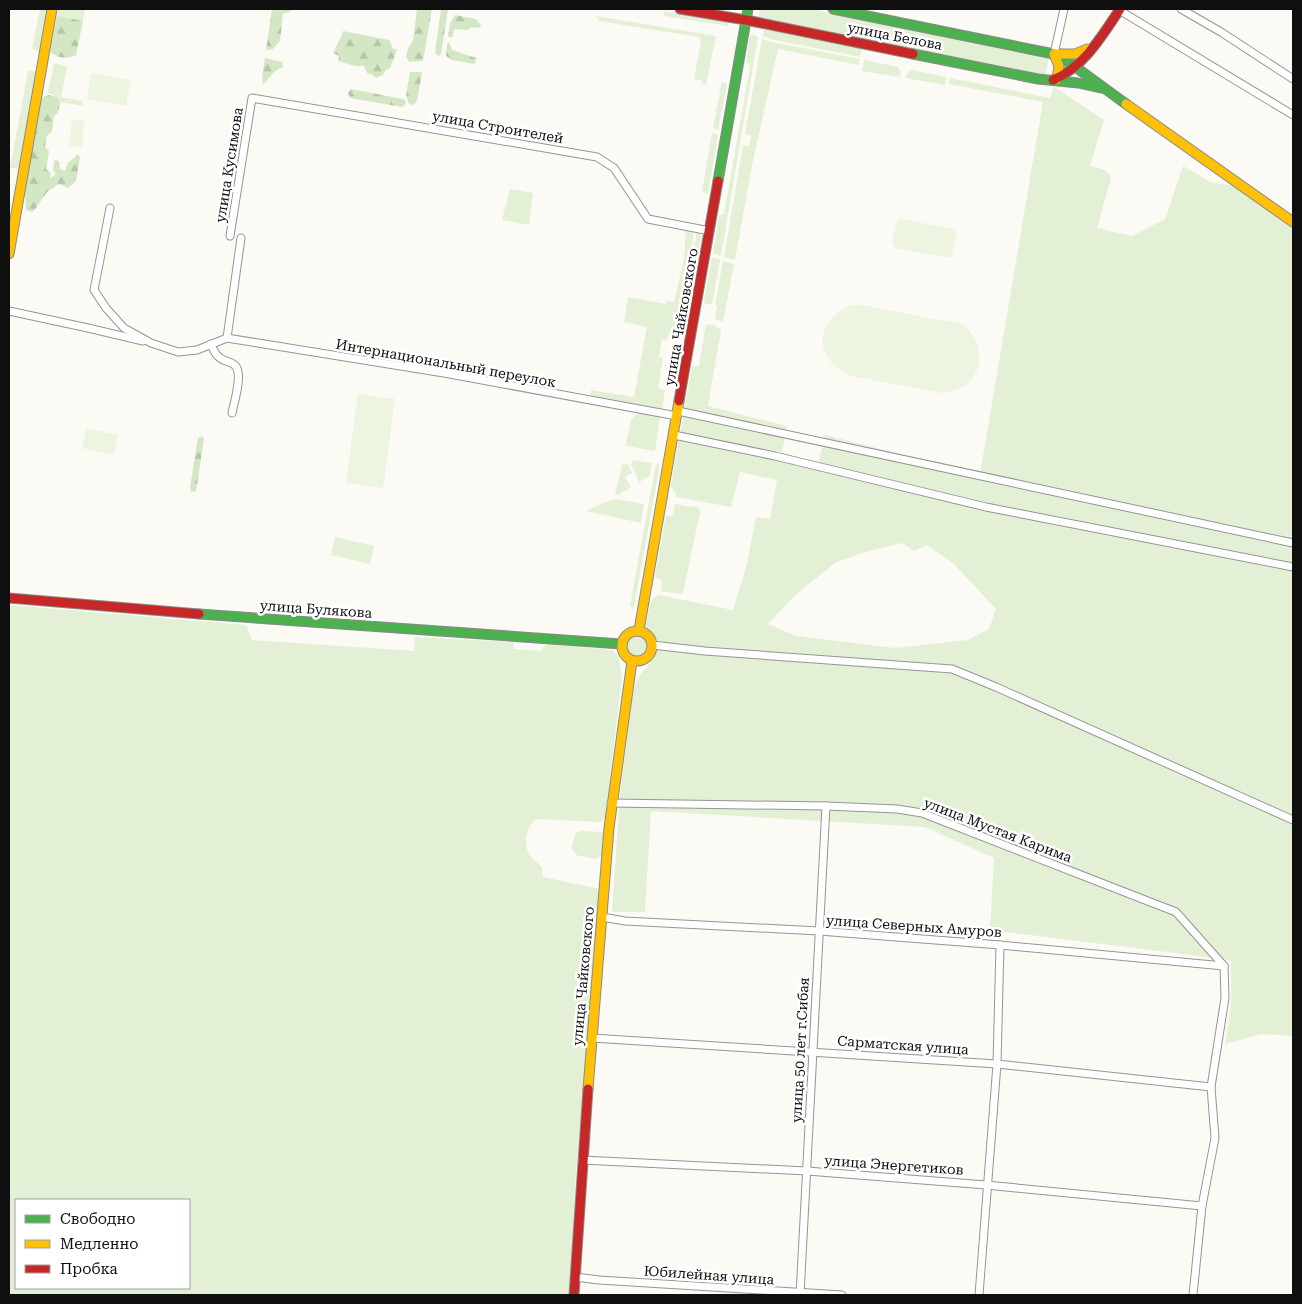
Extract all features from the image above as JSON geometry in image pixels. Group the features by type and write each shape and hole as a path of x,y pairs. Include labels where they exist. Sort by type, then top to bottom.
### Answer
{"street":[{"path":"9,254 52,9"},
{"name":"улица Белова","path":"680,9 746,20 1052,80 1078,83 1106,90"},
{"name":"улица Чайковского","path":"639,630 748,9"},
{"name":"улица Белова","path":"833,9 1054,54 1075,66 1293,222"},
{"path":"1052,80 1059,72 1059,62 1054,54 1064,9"},
{"path":"1052,80 1075,66 1120,9 1293,115"},
{"path":"1181,9 1293,78"},
{"path":"1054,54 1075,54 1092,46"},
{"name":"улица Строителей","path":"252,98 597,157 614,168 648,219 710,231"},
{"name":"улица Кусимова","path":"230,236 252,98"},
{"path":"110,208 94,290 106,308 124,328 151,343"},
{"name":"улица Кусимова","path":"227,338 241,238"},
{"path":"9,311 151,343"},
{"name":"Интернациональный переулок","path":"151,343 178,352 197,350 227,338 444,373 677,414 1293,543"},
{"path":"211,344 216,356 238,368 239,376 232,413"},
{"path":"674,435 775,456 995,509 1293,567"},
{"name":"улица Булякова","path":"9,598 283,621 621,644"},
{"path":"639,630 646,633 650,638 651,652 640,661 632,661 624,654 621,644 624,636 631,631 639,630"},
{"path":"652,645 704,651 952,670 996,687 1293,820"},
{"name":"улица Чайковского","path":"574,1295 582,1160 612,803 632,661"},
{"name":"улица Мустая Карима","path":"612,803 826,806 897,809 922,813 1176,912 1224,966"},
{"name":"улица 50 лет г.Сибая","path":"800,1294 826,806"},
{"name":"улица Северных Амуров","path":"602,917 624,921 819,931 1000,945 1224,966"},
{"path":"978,1295 996,1064 1000,945"},
{"path":"1193,1295 1202,1206 1215,1138 1211,1088 1225,998 1224,966"},
{"name":"Сарматская улица","path":"592,1038 996,1064 1211,1088"},
{"name":"улица Энергетиков","path":"582,1160 807,1171 986,1185 1202,1206"},
{"name":"Юбилейная улица","path":"575,1277 800,1294 842,1295"}],"green space":[{"path":"40,9 48,9 40,51 32,49"},
{"path":"58,9 85,9 83,21 57,16"},
{"path":"272,9 292,9 283,14 280,41 273,49 266,50"},
{"path":"417,9 432,9 423,61 409,62 406,56 413,40"},
{"path":"441,9 448,9 441,54 438,56 435,53"},
{"path":"760,9 811,9 1049,57 1045,77 765,20 759,18"},
{"path":"664,11 729,21 728,26 664,16"},
{"path":"455,15 476,19 481,25 480,28 471,27 468,30 454,29 453,37 448,37 450,24"},
{"path":"57,16 83,21 76,55 63,58 50,52"},
{"path":"596,16 716,36 706,85 702,84 703,81 694,79 701,42 699,37 599,21"},
{"path":"764,27 860,46 862,49 860,57 770,39 763,36"},
{"path":"343,31 389,40 392,48 397,50 390,68 383,75 376,78 367,73 364,66 355,66 338,61 339,56 333,53"},
{"path":"750,34 758,37 721,256 713,253 719,216 724,214 750,67 746,61"},
{"path":"762,39 860,59 859,65 778,49 752,165 735,260 724,257 743,145 749,146 751,136 745,134"},
{"path":"449,42 452,50 476,58 475,64 452,60 446,56 447,44"},
{"path":"265,58 282,62 283,67 274,72 263,85 262,77"},
{"path":"864,60 898,67 901,72 900,77 862,71"},
{"path":"54,63 67,66 61,97 82,101 83,106 60,102 57,97 48,93"},
{"path":"912,70 946,77 945,85 906,78 907,73"},
{"path":"28,71 37,71 19,169 10,168"},
{"path":"410,72 422,72 417,101 413,105 409,104 406,95"},
{"path":"91,73 131,80 126,106 87,99"},
{"path":"950,78 1050,98 1054,87 1104,120 1090,166 1100,168 1110,175 1111,178 1097,228 1132,236 1165,219 1183,166 1213,183 1235,186 1293,228 1293,1036 1261,1034 1225,1044 1231,1007 1231,960 990,930 994,858 925,827 651,811 645,912 612,912 620,795 633,693 636,682 653,659 658,642 647,630 646,625 650,603 653,598 659,595 733,610 747,564 756,517 770,519 777,480 740,472 731,507 677,497 671,486 679,438 769,456 780,461 818,465 825,435 980,474 1043,102 949,84","holes":["902,543 914,551 927,545 954,564 996,609 989,629 968,640 895,648 796,636 768,624 795,595 835,563 865,552"]},
{"path":"722,81 727,85 718,130 713,128"},
{"path":"351,89 403,99 406,101 405,105 402,107 350,98 348,93"},
{"path":"49,95 57,97 60,102 58,113 54,116 52,131 47,136 45,147 49,151 46,169 51,173 50,178 56,174 53,170 54,160 59,161 60,169 65,171 68,163 78,154 80,157 76,181 68,188 59,184 47,192 33,212 26,210 25,194 40,98"},
{"path":"72,120 84,121 82,147 69,146"},
{"path":"712,134 718,135 708,193 706,194 702,191"},
{"path":"510,189 533,193 529,225 502,220"},
{"path":"900,219 953,229 957,233 950,258 895,248 892,243 897,221"},
{"path":"686,230 694,232 676,334 669,333 667,340 662,339 659,357 663,359 658,388 665,390 662,410 590,397 591,390 634,397 647,327 624,322 628,297 666,304 666,301 674,302 684,258"},
{"path":"697,232 701,236 684,332 678,334"},
{"path":"712,257 720,260 712,305 704,302"},
{"path":"723,261 734,264 723,322 721,322 715,318 717,306 715,305"},
{"path":"851,305 863,305 962,324 972,333 978,346 979,359 976,372 967,384 953,391 942,393 851,376 839,369 830,360 824,350 822,340 824,331 830,321 839,312"},
{"path":"706,324 714,325 721,330 708,406 787,426 782,452 680,435 692,366 699,366"},
{"path":"358,394 395,399 383,488 346,483"},
{"path":"638,412 660,417 655,451 627,446 626,444 631,420"},
{"path":"86,428 118,435 114,455 82,448"},
{"path":"202,436 204,439 196,491 191,492 190,487 198,438"},
{"path":"633,460 652,463 650,476 639,482 631,464"},
{"path":"622,464 629,465 632,473 625,477 631,487 615,495"},
{"path":"656,464 660,465 634,607 630,606"},
{"path":"616,499 644,504 641,523 586,511"},
{"path":"675,504 695,506 699,508 700,512 683,593 680,594 661,591 662,580 655,576 666,516 673,516"},
{"path":"335,537 374,546 370,564 331,555"},
{"path":"9,605 246,625 252,640 414,651 415,637 513,642 514,649 541,651 546,644 613,650 619,658 622,677 605,818 601,822 536,819 530,826 526,841 530,856 542,867 543,877 600,889 576,1171 570,1295 9,1295"},
{"path":"637,635 645,638 648,646 645,654 637,657 629,654 626,646 629,638"},
{"path":"580,831 603,832 605,836 602,856 595,859 576,855 572,848 575,834"}],"traffic: fast":[{"path":"718,181 748,9"},
{"path":"833,9 1054,54 1070,63 1126,104"},
{"path":"913,54 1038,79 1078,83 1101,88"},
{"path":"199,614 621,644"}],"traffic: slow":[{"path":"9,254 52,9"},
{"path":"1057,54 1075,54 1087,49"},
{"path":"1054,54 1059,66 1057,79"},
{"path":"1126,104 1293,222"},
{"path":"639,630 679,401"},
{"path":"637,631 648,635 652,646 648,657 637,661 626,657 622,646 626,635 637,631"},
{"path":"588,1089 609,828 632,661"}],"traffic: jam":[{"path":"680,9 746,20 913,54"},
{"path":"1053,80 1083,59 1099,40 1120,9"},
{"path":"679,401 718,181"},
{"path":"9,598 199,614"},
{"path":"574,1295 588,1089"}]}
